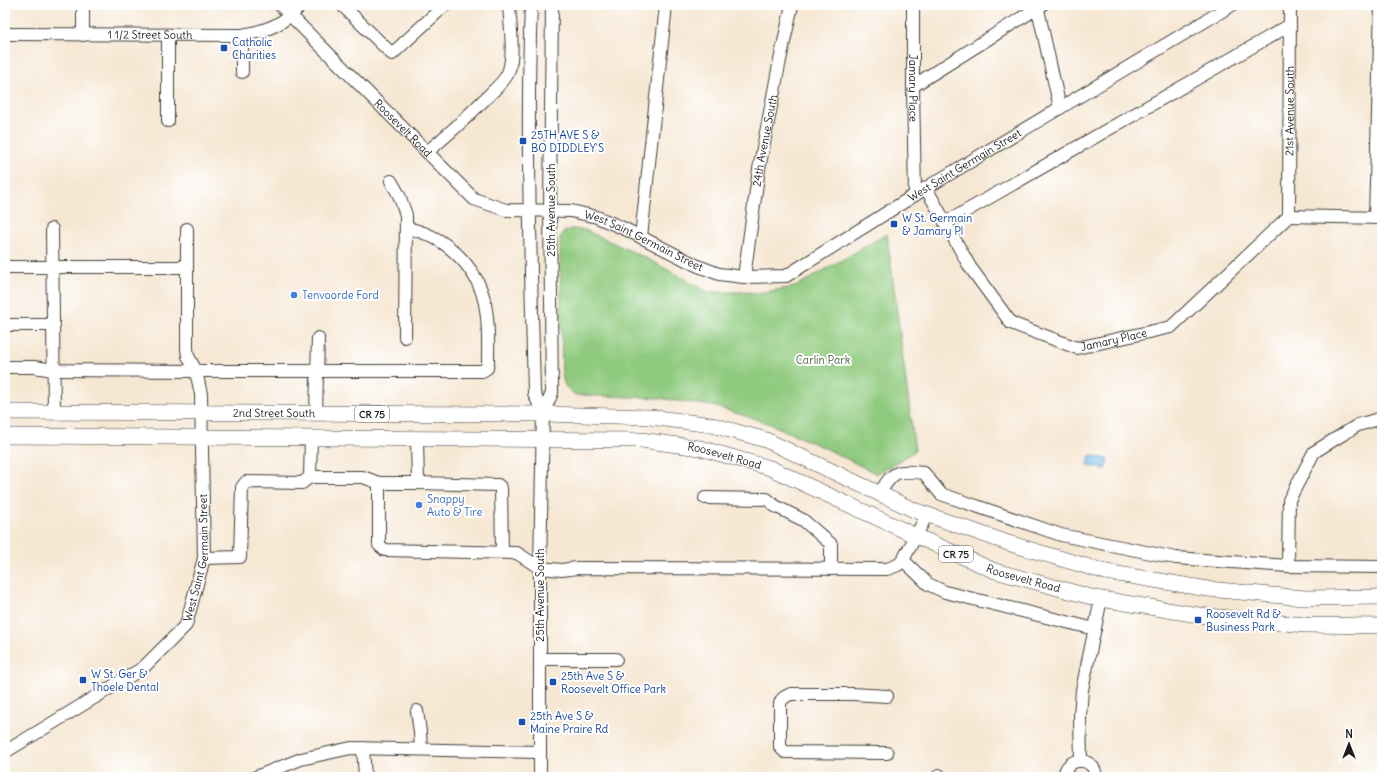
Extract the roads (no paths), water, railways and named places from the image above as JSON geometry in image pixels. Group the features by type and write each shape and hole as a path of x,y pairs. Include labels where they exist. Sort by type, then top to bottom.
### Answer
{"main road":[{"name":"2nd Street South","path":"5,412 543,414"},
{"name":"CR 75","path":"543,414 650,416 712,425 766,440 879,494 927,515 1008,544 1106,572 1216,590 1304,598 1382,597"},
{"name":"CR 75","path":"5,436 311,437 543,440"},
{"name":"Roosevelt Road","path":"543,440 641,440 700,448 770,468 995,571 1101,599 1198,615 1306,625 1382,626"}],"street":[{"path":"83,5 83,35"},
{"name":"Roosevelt Road","path":"280,5 474,199 506,210 530,210"},
{"name":"1 1/2 Street South","path":"5,34 242,35 278,25 291,16 301,5"},
{"path":"342,5 392,54 445,5"},
{"path":"427,152 453,131 508,74 511,53 509,5"},
{"name":"25th Avenue South","path":"531,5 528,70 534,393 543,414 540,568 540,777"},
{"name":"25th Avenue South","path":"543,414 552,394 550,210 552,5"},
{"path":"641,237 666,5"},
{"name":"24th Avenue South","path":"744,277 759,169 792,5"},
{"name":"Jamary Place","path":"913,5 912,86 915,195"},
{"name":"West Saint Germain Street","path":"530,210 571,211 597,217 641,237 698,266 719,274 744,277 786,276 926,188 1232,5"},
{"name":"21st Avenue South","path":"1289,216 1290,5"},
{"path":"1289,216 1379,218 1381,5"},
{"path":"912,86 1039,6 1060,108"},
{"path":"945,223 1290,25"},
{"path":"168,35 168,121"},
{"path":"242,35 242,72"},
{"path":"508,74 528,70"},
{"path":"391,181 400,195 406,215 405,337"},
{"name":"Jamary Place","path":"926,188 970,267 1011,323 1077,348 1171,327 1289,216"},
{"path":"52,230 54,412"},
{"name":"West Saint Germain Street","path":"5,752 143,668 186,625 204,558 201,394 196,371 188,356 187,349 186,230"},
{"path":"5,367 34,367 54,370 482,371 487,368 488,362 486,309 484,298 476,278 461,259 445,244 421,232 411,230"},
{"path":"5,267 186,267"},
{"path":"5,325 54,326"},
{"path":"316,414 318,338"},
{"path":"1288,566 1289,500 1314,452 1358,425 1382,418"},
{"path":"310,477 311,437"},
{"path":"417,439 418,483"},
{"path":"879,494 889,478 902,470 924,473 941,494 1062,535 1176,558 1288,566 1382,567"},
{"path":"204,558 240,558 242,487 246,482 302,483 310,477 363,477 380,483 498,485 501,488 502,552"},
{"path":"380,483 379,545 385,550 517,552 540,568 562,570 577,568 891,568 898,565 903,560 927,515"},
{"path":"705,498 767,499 775,506 803,520 831,544 831,569"},
{"path":"903,560 928,584 945,592 1095,629"},
{"path":"1081,761 1080,703 1084,677 1101,599"},
{"path":"540,660 616,660"},
{"path":"887,696 852,694 791,694 780,701 780,747 782,750 790,752 887,753"},
{"path":"417,711 421,749"},
{"path":"256,777 301,759 357,748 540,752"},
{"path":"357,748 365,777"},
{"path":"1064,777 1066,769 1069,765 1081,761 1085,761 1092,766 1096,777"}],"water":[{"path":"1090,455 1108,459 1106,469 1088,466"}],"place":[{"name":"Catholic Charities","path":"224,48"},
{"name":"25TH AVE S & BO DIDDLEY'S","path":"523,141"},
{"name":"W St. Germain & Jamary Pl","path":"894,224"},
{"name":"Tenvoorde Ford","path":"294,295"},
{"name":"Snappy Auto & Tire","path":"419,505"},
{"name":"Roosevelt Rd & Business Park","path":"1198,620"},
{"name":"W St. Ger & Thoele Dental","path":"83,680"},
{"name":"25th Ave S & Roosevelt Office Park","path":"553,682"},
{"name":"25th Ave S & Maine Praire Rd","path":"522,722"}],"park label":[{"name":"Carlin Park","path":"823,360"}]}
